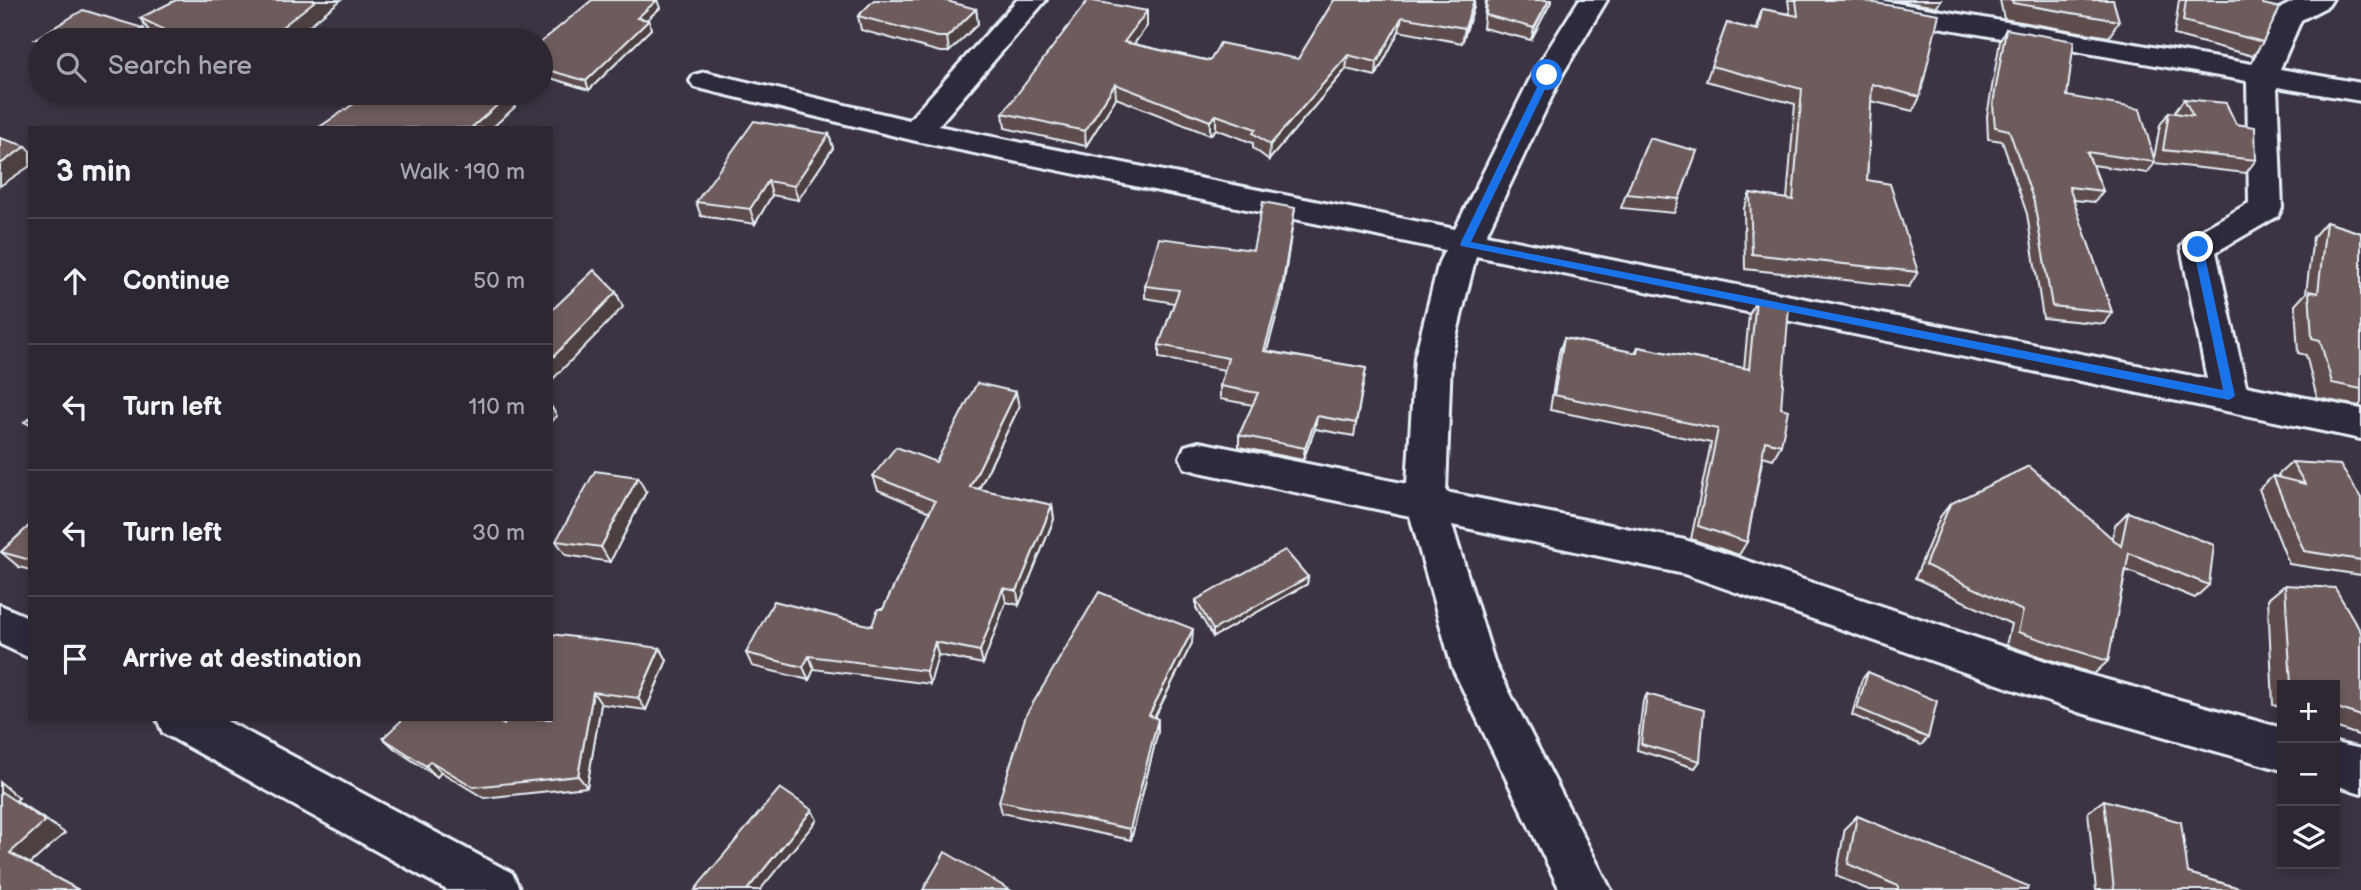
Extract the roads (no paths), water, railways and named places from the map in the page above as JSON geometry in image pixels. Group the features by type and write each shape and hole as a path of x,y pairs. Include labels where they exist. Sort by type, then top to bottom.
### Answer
{"street":[{"path":"916,131 1032,0"},
{"path":"1586,890 1474,667 1426,504 1433,356 1456,262 1547,75 1593,0"},
{"path":"1829,0 2361,92"},
{"path":"2229,396 2198,247 2266,208 2262,75 2289,15 2318,0"},
{"path":"705,81 916,131 1465,244 2229,396 2361,425"},
{"path":"1199,457 1685,557 2078,692 2277,748"},
{"path":"0,622 28,638"},
{"path":"183,721 495,890"},
{"path":"2340,765 2361,771"}]}
